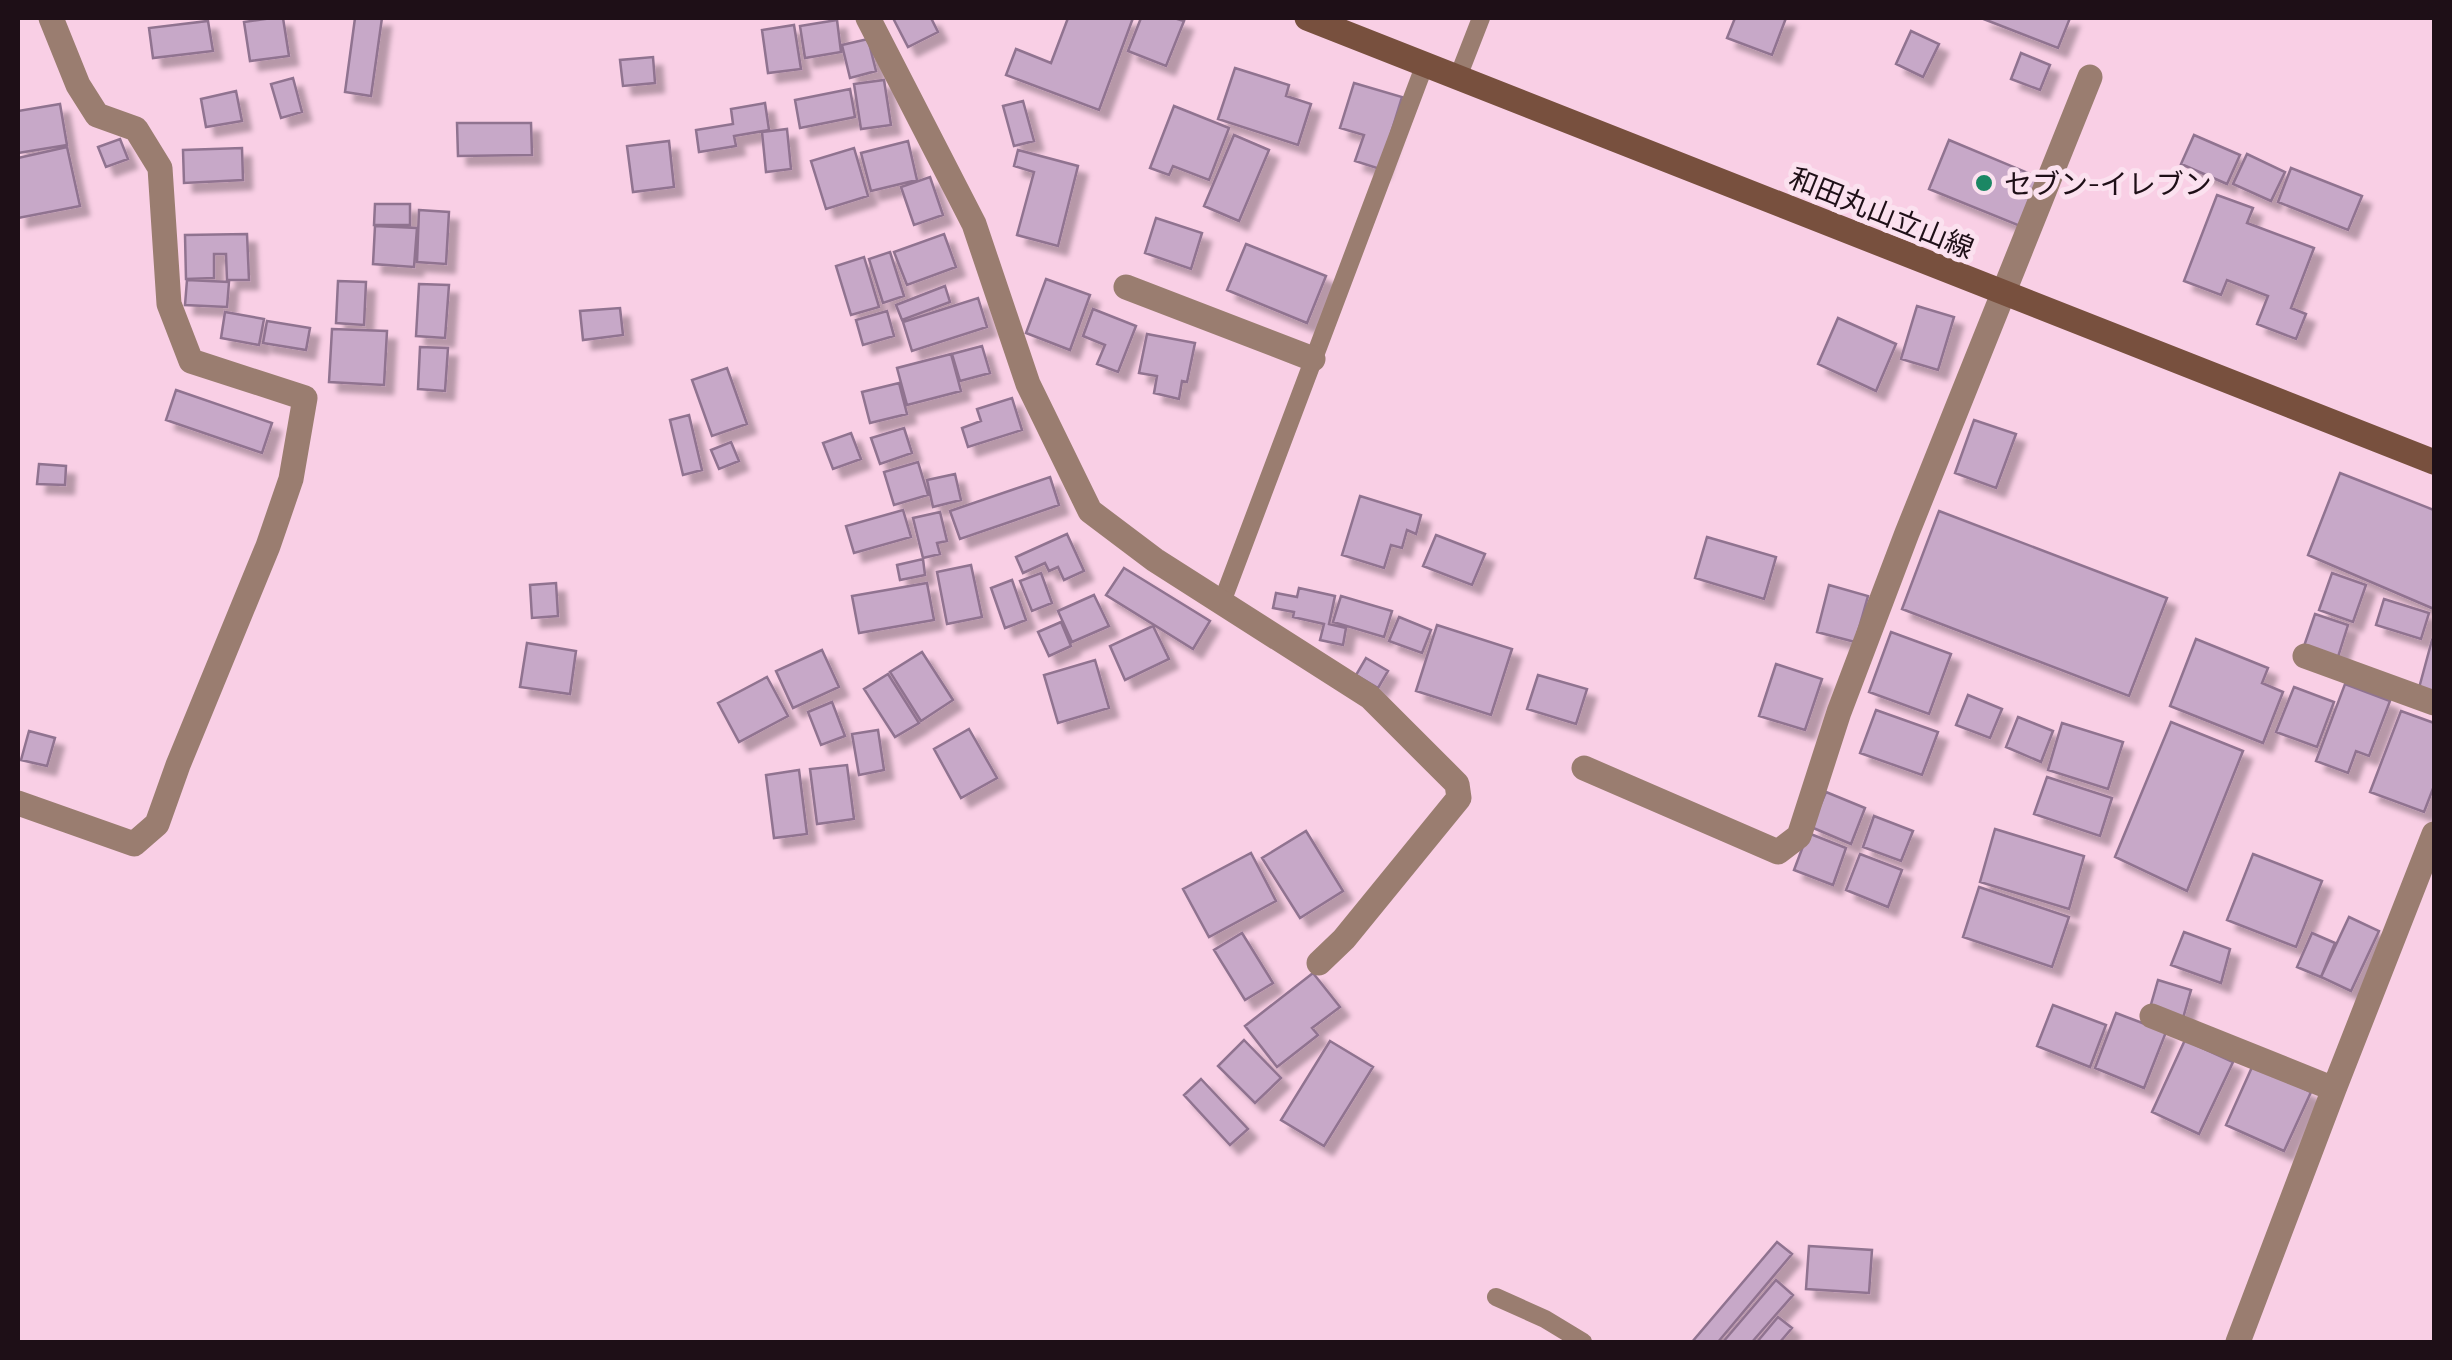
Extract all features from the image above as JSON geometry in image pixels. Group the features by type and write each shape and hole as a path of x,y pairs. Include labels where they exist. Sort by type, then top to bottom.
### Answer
{"main road":[{"name":"和田丸山立山線","path":"1307,18 2434,462"}],"street":[{"path":"18,804 134,844 157,824 291,480 305,398 191,361 169,304 160,168 136,129 96,114 78,86 51,18"},
{"path":"868,18 974,224 1028,384 1090,511 1155,560 1370,697 1458,784 1459,798 1320,963"},
{"path":"1584,768 1778,852 1799,836 1839,712 1907,533 2090,77"},
{"path":"1126,286 1314,359"},
{"path":"2304,656 2434,703"},
{"path":"2238,1342 2434,834"},
{"path":"2152,1016 2334,1089"}],"lane":[{"path":"1458,77 1481,18"},
{"path":"1222,602 1425,64"},
{"path":"1496,1297 1583,1342"}],"building":[{"path":"283,18 289,56 250,61 244,22"},
{"path":"355,18 382,18 371,96 345,92"},
{"path":"893,18 931,18 938,32 908,47"},
{"path":"1068,18 1133,18 1099,110 1006,75 1016,49 1051,63"},
{"path":"1141,18 1184,21 1166,66 1128,51"},
{"path":"1735,18 1786,18 1772,55 1727,38"},
{"path":"1981,18 2070,18 2058,48"},
{"path":"837,20 841,52 805,58 800,26"},
{"path":"208,21 213,51 153,58 149,28"},
{"path":"794,25 801,69 768,73 762,30"},
{"path":"1911,31 1939,44 1923,77 1896,64"},
{"path":"868,39 876,71 850,78 842,45"},
{"path":"2021,53 2050,65 2040,90 2011,79"},
{"path":"653,57 655,83 623,86 620,60"},
{"path":"1235,68 1289,85 1286,96 1311,104 1298,145 1218,119"},
{"path":"293,78 302,112 281,118 271,84"},
{"path":"884,80 891,125 861,129 854,84"},
{"path":"1354,83 1402,97 1380,169 1355,161 1364,135 1340,128"},
{"path":"850,89 855,117 800,128 795,100"},
{"path":"236,91 242,121 206,127 201,99"},
{"path":"1023,101 1034,141 1014,146 1003,106"},
{"path":"765,103 769,130 734,136 736,146 699,152 696,130 733,124 731,109"},
{"path":"60,104 67,145 18,153 18,111"},
{"path":"1174,106 1229,128 1209,180 1173,166 1169,175 1150,168"},
{"path":"457,123 531,123 532,155 458,156"},
{"path":"787,129 791,169 766,172 762,132"},
{"path":"1234,135 1269,150 1239,221 1204,206"},
{"path":"2194,135 2240,155 2227,184 2181,164"},
{"path":"120,139 128,159 106,167 98,147"},
{"name":"セブン-イレブン","path":"1949,140 2040,178 2020,226 1929,189"},
{"path":"669,141 674,187 633,192 627,146"},
{"path":"908,141 917,180 871,191 861,153"},
{"path":"67,147 80,206 18,218 18,158"},
{"path":"242,148 243,180 184,183 183,150"},
{"path":"854,148 868,196 826,209 811,161"},
{"path":"1018,150 1078,166 1058,246 1017,235 1034,172 1014,166"},
{"path":"2247,154 2285,172 2271,201 2233,184"},
{"path":"2291,168 2362,196 2348,230 2278,202"},
{"path":"930,177 943,215 914,225 901,187"},
{"path":"2217,195 2253,208 2247,223 2314,248 2291,308 2306,314 2296,339 2257,324 2268,296 2227,280 2221,295 2184,281"},
{"path":"375,204 410,204 410,225 374,225"},
{"path":"419,210 449,212 446,264 417,262"},
{"path":"1156,218 1202,233 1191,269 1145,253"},
{"path":"375,226 417,228 414,267 373,264"},
{"path":"247,234 249,280 227,280 226,254 214,254 214,278 186,279 185,235"},
{"path":"944,234 956,267 907,285 894,252"},
{"path":"1246,244 1326,276 1307,323 1227,290"},
{"path":"890,252 904,296 883,303 869,259"},
{"path":"864,257 879,307 851,315 836,266"},
{"path":"1046,279 1090,295 1070,350 1026,333"},
{"path":"187,280 229,282 227,307 185,305"},
{"path":"338,281 366,282 364,325 336,323"},
{"path":"419,284 449,285 445,338 416,336"},
{"path":"945,286 950,302 902,320 896,305"},
{"path":"978,298 987,327 912,351 903,322"},
{"path":"1917,306 1954,317 1938,370 1901,359"},
{"path":"620,308 623,335 583,340 580,311"},
{"path":"1093,309 1136,326 1118,372 1097,364 1105,345 1083,336"},
{"path":"887,311 894,336 863,345 856,320"},
{"path":"225,312 264,319 259,345 221,338"},
{"path":"1838,318 1896,344 1876,391 1818,364"},
{"path":"267,321 310,328 306,350 263,343"},
{"path":"332,329 387,331 384,385 329,382"},
{"path":"1147,334 1195,343 1187,382 1182,381 1179,399 1154,393 1157,376 1139,373"},
{"path":"982,346 990,373 960,381 952,354"},
{"path":"420,347 448,348 445,391 418,389"},
{"path":"951,354 961,391 907,405 897,368"},
{"path":"727,368 747,424 712,436 692,380"},
{"path":"899,383 907,414 870,423 862,392"},
{"path":"176,390 272,423 262,453 166,420"},
{"path":"1012,398 1022,430 968,447 962,428 981,421 977,409"},
{"path":"689,415 702,470 683,475 670,420"},
{"path":"1974,420 2016,434 1996,488 1955,473"},
{"path":"904,428 912,453 880,464 871,438"},
{"path":"851,433 861,459 833,469 823,443"},
{"path":"731,442 739,461 719,469 711,450"},
{"path":"918,462 928,495 894,505 884,472"},
{"path":"39,464 66,466 65,485 37,484"},
{"path":"2340,473 2434,510 2434,609 2308,555"},
{"path":"955,474 961,500 933,507 927,480"},
{"path":"1050,477 1059,505 960,539 950,511"},
{"path":"1360,496 1421,515 1416,534 1407,530 1402,548 1391,545 1384,568 1342,555"},
{"path":"903,510 911,537 854,553 846,526"},
{"path":"1939,511 2167,598 2129,696 1902,609"},
{"path":"940,512 947,541 937,543 940,554 923,558 913,518"},
{"path":"1067,534 1084,571 1064,580 1058,567 1049,571 1045,563 1023,573 1016,557"},
{"path":"1436,535 1485,554 1472,585 1423,566"},
{"path":"1707,537 1776,557 1764,599 1695,578"},
{"path":"923,559 925,575 900,580 897,565"},
{"path":"971,565 982,617 947,624 937,572"},
{"path":"1124,568 1210,621 1193,649 1106,595"},
{"path":"1041,573 1052,603 1032,611 1020,581"},
{"path":"2332,573 2366,585 2353,622 2319,610"},
{"path":"1012,580 1026,620 1005,628 991,588"},
{"path":"556,583 558,616 532,618 530,585"},
{"path":"927,583 934,620 859,633 852,596"},
{"path":"1829,585 1868,596 1855,642 1817,632"},
{"path":"1299,588 1335,596 1329,624 1346,628 1343,645 1320,640 1324,624 1273,608 1276,593 1297,597"},
{"path":"1094,595 1109,626 1072,642 1058,611"},
{"path":"1341,596 1392,611 1384,637 1333,622"},
{"path":"2384,599 2429,613 2421,639 2376,625"},
{"path":"2315,614 2348,625 2337,660 2303,649"},
{"path":"1399,617 1431,630 1422,653 1389,641"},
{"path":"1061,622 1071,646 1049,656 1038,632"},
{"path":"1437,625 1512,649 1491,715 1416,691"},
{"path":"1153,626 1169,659 1125,680 1110,646"},
{"path":"1891,632 1951,654 1929,714 1869,692"},
{"path":"2196,639 2268,668 2262,683 2283,692 2263,743 2170,706"},
{"path":"2434,641 2434,692 2419,688"},
{"path":"527,643 576,651 570,694 520,687"},
{"path":"822,650 839,687 793,708 776,671"},
{"path":"922,652 953,700 921,721 890,672"},
{"path":"1366,658 1388,671 1378,688 1356,675"},
{"path":"1095,660 1109,708 1058,723 1044,675"},
{"path":"1776,664 1822,679 1805,730 1759,716"},
{"path":"888,674 919,723 895,737 864,689"},
{"path":"1538,675 1587,689 1576,724 1527,709"},
{"path":"767,677 788,716 739,742 718,703"},
{"path":"2345,684 2390,701 2369,756 2356,751 2348,773 2316,761"},
{"path":"2294,687 2334,702 2317,747 2276,732"},
{"path":"1968,695 2002,709 1990,738 1956,725"},
{"path":"832,702 845,736 821,745 808,712"},
{"path":"1876,710 1938,732 1922,775 1860,753"},
{"path":"2401,711 2434,723 2434,786 2424,812 2370,792"},
{"path":"2018,717 2053,731 2041,762 2006,747"},
{"path":"2171,722 2243,751 2187,891 2115,857"},
{"path":"2062,723 2123,742 2108,789 2048,770"},
{"path":"969,729 997,778 961,798 934,749"},
{"path":"878,730 884,770 859,775 852,734"},
{"path":"29,731 55,738 47,766 21,760"},
{"path":"847,765 854,819 817,824 810,769"},
{"path":"799,770 807,834 774,838 766,775"},
{"path":"2047,777 2112,798 2100,836 2034,814"},
{"path":"1826,792 1865,808 1851,844 1811,827"},
{"path":"1874,816 1913,831 1901,861 1863,847"},
{"path":"1995,829 2084,856 2069,909 1980,882"},
{"path":"1306,831 1343,891 1300,918 1262,858"},
{"path":"1808,833 1846,848 1833,885 1794,870"},
{"path":"1251,853 1276,901 1209,937 1183,889"},
{"path":"1860,854 1902,870 1888,907 1846,890"},
{"path":"2253,854 2322,881 2296,947 2227,920"},
{"path":"1979,887 2069,917 2052,967 1963,937"},
{"path":"2349,917 2379,931 2351,991 2321,977"},
{"path":"2184,932 2230,949 2221,983 2171,965"},
{"path":"1242,933 1273,983 1245,1000 1214,950"},
{"path":"2312,933 2335,943 2321,977 2297,967"},
{"path":"1313,973 1340,1007 1312,1028 1318,1035 1277,1067 1245,1026"},
{"path":"2158,980 2191,990 2183,1018 2150,1008"},
{"path":"2053,1005 2106,1025 2090,1067 2037,1046"},
{"path":"2116,1013 2166,1032 2144,1088 2095,1068"},
{"path":"1244,1040 1281,1078 1255,1103 1218,1066"},
{"path":"2185,1040 2233,1062 2199,1134 2152,1112"},
{"path":"1330,1041 1373,1067 1324,1146 1281,1120"},
{"path":"2253,1065 2311,1092 2284,1151 2226,1125"},
{"path":"1201,1079 1248,1129 1230,1145 1184,1095"},
{"path":"1777,1242 1792,1254 1718,1342 1692,1342"},
{"path":"1809,1246 1872,1250 1869,1293 1806,1289"},
{"path":"1776,1280 1793,1295 1752,1342 1723,1342"},
{"path":"1778,1317 1792,1328 1780,1342 1757,1342"}],"place":[{"name":"セブン-イレブン","path":"1984,183"}]}
